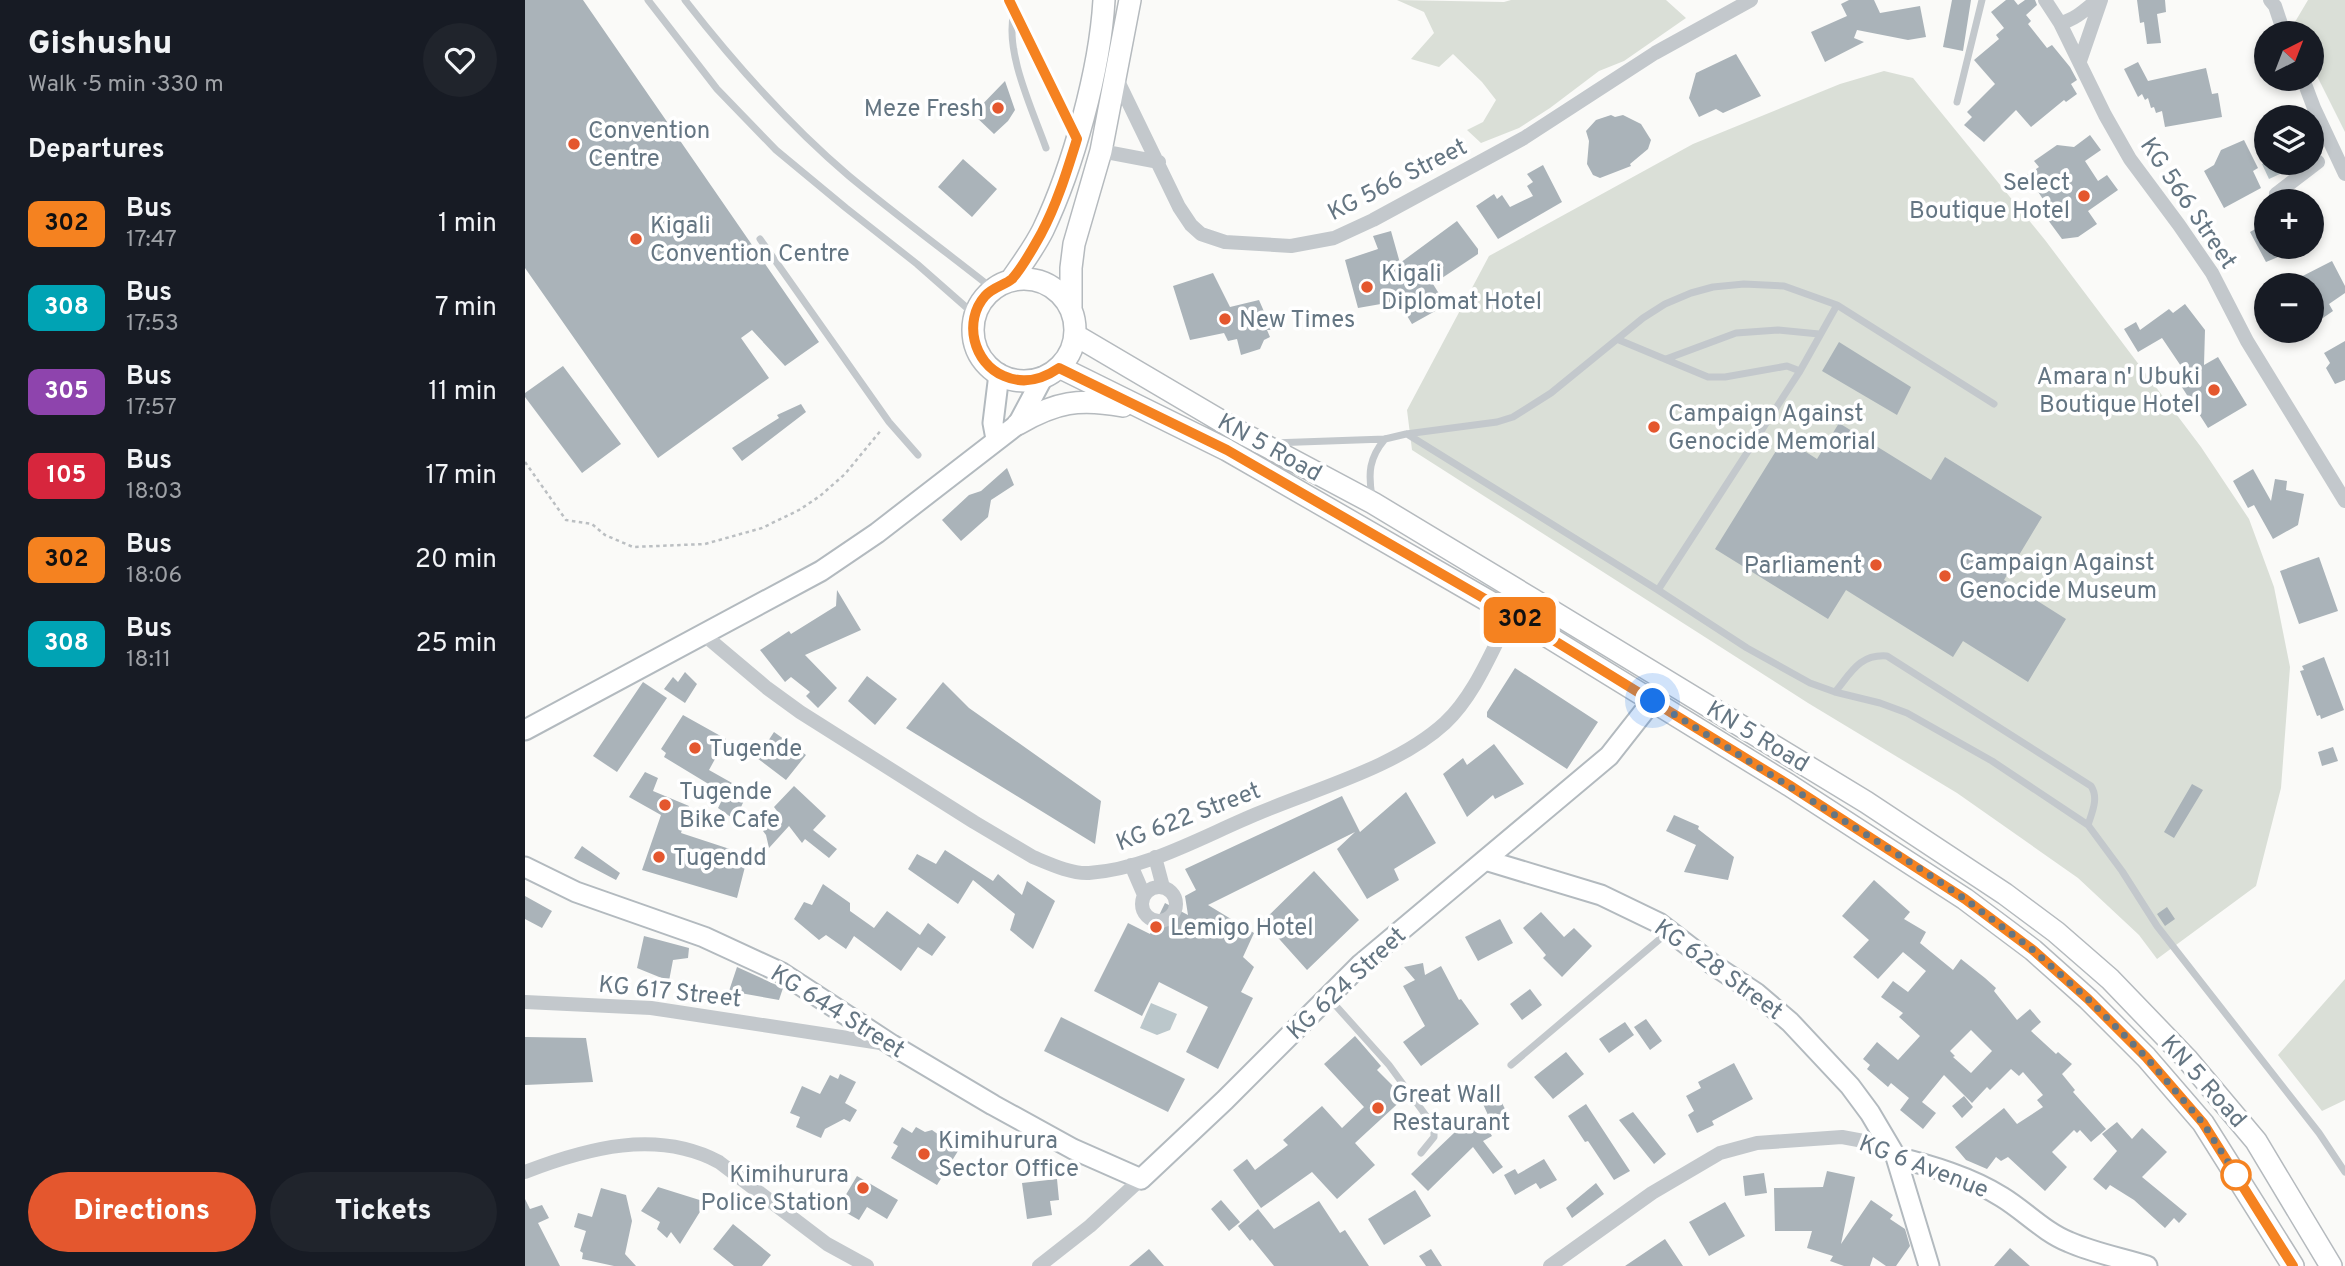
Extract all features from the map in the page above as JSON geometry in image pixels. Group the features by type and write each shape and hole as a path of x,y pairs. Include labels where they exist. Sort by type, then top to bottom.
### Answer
{"main road":[{"path":"1051,372 1019,381 999,374 978,353 974,341 975,315 985,296 1002,284 1042,232 1062,186 1077,139 1094,67 1104,0"},
{"path":"1018,424 1051,372 1067,358 1075,335 1071,309 1074,244 1101,151 1130,0"},
{"path":"1002,284 1023,278 1046,284 1065,299 1071,309"},
{"name":"KN 5 Road","path":"1075,335 1238,431 1373,503 1927,840 2056,932 2110,979 2187,1059 2256,1140 2331,1266"},
{"name":"KN 5 Road","path":"1051,372 1149,411 1227,450 1511,614 1965,899 2033,950 2088,999 2146,1057 2203,1123 2293,1266"},
{"path":"996,439 993,423 999,374"},
{"path":"525,730 821,571 877,534 996,439 1040,412 1066,402 1087,401 1149,411"},
{"name":"KG 624 Street","path":"1141,1179 1225,1100 1361,964 1609,756 1653,701"},
{"name":"KG 628 Street","path":"1485,860 1601,895 1659,923 1756,993 1790,1022 1850,1086 1870,1113 1896,1157 1929,1266"},
{"name":"KG 644 Street","path":"525,866 576,892 704,937 782,973 892,1045 993,1105 1062,1143 1141,1179"},
{"name":"KG 6 Avenue","path":"1896,1157 1925,1164 1983,1186 2069,1242 2111,1260 2147,1266"}],"street":[{"name":"KG 566 Street","path":"1116,77 1179,208 1191,225 1201,234 1225,242 1291,246 1334,238 1373,220 1524,138 1655,53 1751,0"},
{"name":"KG 566 Street","path":"2045,0 2060,23 2130,159 2212,273 2247,341 2345,501"},
{"path":"2060,23 2068,22 2099,0"},
{"path":"2080,61 2099,0"},
{"path":"2270,0 2280,21"},
{"path":"1012,5 1077,139"},
{"path":"2308,91 2345,174"},
{"path":"1101,151 1159,162"},
{"path":"2283,189 2301,175"},
{"name":"KG 622 Street","path":"703,634 800,712 974,822 1033,857 1086,874 1155,857 1375,767 1432,734 1464,702 1511,614"},
{"path":"1155,857 1163,887"},
{"path":"1131,865 1144,895"},
{"path":"1163,887 1169,890 1175,899 1175,910 1168,919 1157,921 1146,916 1141,906 1144,895 1152,888 1163,887"},
{"name":"KG 617 Street","path":"525,1002 651,1008 892,1045"},
{"name":"KG 6 Avenue","path":"1550,1266 1652,1193 1720,1153 1757,1143 1842,1137 1869,1142 1896,1157"},
{"path":"525,1172 550,1162 616,1145 672,1144 699,1151 729,1169 827,1244 867,1266"},
{"name":"KG 624 Street","path":"1039,1266 1090,1226 1141,1179"}],"lane":[{"path":"648,0 717,89 776,150 917,264 975,315"},
{"path":"685,0 718,42 777,108 849,176 1002,284"},
{"path":"1957,102 1982,0"},
{"path":"1012,5 1011,34 1019,69 1046,148"},
{"path":"760,239 889,422 918,455"},
{"path":"1264,444 1385,439 1497,422 1513,417 1551,393 1643,318 1665,304 1713,287 1744,284 1784,286 1837,305 1994,404"},
{"path":"1658,590 1800,370 1837,305"},
{"path":"1666,359 1736,333 1778,330 1819,334"},
{"path":"1619,340 1708,377 1725,377 1787,366 1800,370"},
{"path":"1227,450 1238,431"},
{"path":"1406,434 1747,648 1810,683 1907,713 1992,761 2088,825 2122,871 2157,926 2319,1133 2345,1172"},
{"path":"1373,503 1370,462 1385,439"},
{"path":"1835,692 1859,663 1873,655 1887,656 2091,786 2095,801 2088,825"},
{"path":"1511,1065 1670,930"},
{"path":"1328,997 1389,1065 1427,1117 1434,1130 1434,1137 1421,1153"}],"path":[{"path":"525,462 566,520 592,524 605,535 633,547 705,544 762,528 799,510 845,474 889,422"}],"shaded area":[{"path":"1397,0 1666,0 1686,18 1624,61 1599,71 1519,128 1481,143 1467,130 1483,122 1496,100 1453,54 1439,67 1411,59 1434,33 1424,12"},
{"path":"2308,0 2345,0 2345,132 2324,90 2324,21 2296,21"},
{"path":"1884,71 1913,78 2045,240 2201,447 2249,519 2274,587 2290,667 2281,788 2256,886 2157,959 2139,935 2078,878 1957,793 1808,703 1412,450 1407,410 1489,256 1693,144 1840,84"},
{"path":"2345,979 2345,1100 2322,1111 2278,1055"},
{"path":"1151,1003 1177,1014 1170,1030 1157,1035 1140,1028"}],"building":[{"name":"Kigali Convention Centre","path":"525,0 583,0 819,342 785,366 752,330 741,338 769,378 658,458 525,268"},
{"path":"1849,0 1874,0 1880,13 1920,6 1926,37 1908,40 1857,30 1854,38 1864,42 1825,62 1811,32 1847,16 1841,4"},
{"path":"1952,0 1971,0 1963,51 1943,47"},
{"path":"2006,0 2014,0 2018,5 2025,0 2035,0 2037,5 2026,15 2031,21 2028,24 2047,48 2052,45 2070,67 2077,80 2071,84 2077,94 2066,102 2064,100 2031,127 2016,110 1984,142 1964,125 1972,117 1967,112 1995,84 1974,60 1999,39 1996,35 2004,28 1991,12"},
{"path":"2137,0 2165,0 2166,12 2157,14 2161,43 2147,44 2144,22 2140,23"},
{"path":"1736,54 1761,96 1723,113 1716,109 1699,117 1689,98 1696,73"},
{"path":"2138,62 2148,81 2206,68 2212,94 2218,93 2222,117 2165,127 2162,111 2156,113 2148,98 2145,100 2142,94 2138,97 2124,69"},
{"path":"1005,81 1015,110 994,134 973,114"},
{"path":"1611,115 1623,115 1641,124 1651,140 1648,149 1630,164 1631,166 1600,178 1593,175 1587,164 1589,141 1586,131 1596,120"},
{"path":"2090,135 2101,150 2085,161 2098,181 2107,175 2118,190 2088,211 2097,224 2078,237 2062,239 2048,220 2054,216 2027,175 2039,167 2034,161 2057,145 2074,147"},
{"path":"2244,140 2254,160 2254,175 2261,188 2254,189 2254,192 2224,208 2204,171 2214,165 2221,150"},
{"path":"963,159 997,189 972,217 938,187"},
{"path":"1543,165 1562,202 1498,239 1476,206 1494,194 1497,199 1502,195 1510,207 1533,196 1527,186 1533,182 1527,174"},
{"path":"1457,221 1478,249 1478,254 1433,284 1446,305 1412,324 1398,301 1358,308 1345,260 1378,249 1373,236 1391,231 1400,263"},
{"path":"2332,261 2345,286 2345,293 2329,304 2333,311 2324,317 2324,273 2308,273"},
{"name":"New Times","path":"1213,273 1230,307 1259,300 1272,330 1267,330 1270,337 1264,340 1260,349 1241,355 1237,339 1228,341 1224,333 1190,340 1173,286"},
{"path":"2185,304 2205,330 2204,365 2218,357 2247,405 2208,428 2178,381 2187,375 2162,338 2138,352 2124,329 2136,322 2140,330 2169,309 2173,313"},
{"path":"2345,341 2345,380 2335,384 2326,368 2330,363 2324,353"},
{"path":"1839,342 1911,387 1897,415 1822,371"},
{"path":"563,366 621,444 582,473 525,397 525,393"},
{"path":"801,404 806,412 742,461 732,448 779,418 777,415"},
{"name":"Parliament","path":"1839,423 1931,480 1945,457 2042,517 2004,580 2066,619 2028,682 1963,641 1953,657 1846,590 1828,619 1715,549 1784,438 1817,459"},
{"path":"1007,468 1014,485 991,500 988,517 961,541 942,520 969,495 981,491"},
{"path":"2253,469 2271,501 2275,479 2287,481 2286,490 2304,494 2298,525 2273,539 2254,505 2248,508 2233,481"},
{"path":"2319,557 2338,611 2299,624 2280,571"},
{"path":"837,590 861,630 805,655 837,688 818,708 806,696 810,692 791,677 785,682 760,650 836,606"},
{"path":"2324,657 2344,710 2321,719 2320,715 2317,716 2300,671 2304,670 2302,666"},
{"path":"1515,668 1598,722 1567,769 1487,717 1487,712"},
{"path":"685,672 697,684 685,703 664,689 673,677 678,682"},
{"path":"867,676 897,699 875,725 848,701"},
{"path":"643,682 667,698 617,772 593,756"},
{"path":"943,682 969,708 1101,801 1095,844 906,728"},
{"name":"Tugende","path":"683,715 726,739 709,770 748,792 735,820 718,808 725,794 664,757 666,753 661,749"},
{"path":"774,732 806,755 786,780 757,758"},
{"path":"1494,744 1524,784 1495,799 1493,795 1467,817 1443,774 1463,758 1467,765"},
{"path":"2333,747 2338,761 2322,766 2318,752"},
{"path":"645,772 658,778 653,791 689,806 681,833 748,855 737,898 642,870 661,815 629,797"},
{"path":"2192,784 2203,790 2174,838 2164,832"},
{"path":"794,786 826,816 813,830 837,849 829,858 805,839 802,843 789,826 769,848 763,831 780,815 774,807"},
{"path":"1406,792 1436,843 1394,869 1399,880 1367,899 1337,849 1355,832 1208,905 1254,933 1243,957 1254,967 1241,992 1253,998 1218,1069 1186,1052 1208,1007 1159,982 1142,1016 1094,991 1128,923 1150,934 1165,903 1188,915 1185,896 1196,890 1185,869 1342,796 1360,832"},
{"path":"1674,815 1699,826 1698,829 1734,857 1728,880 1684,872 1696,845 1666,831"},
{"path":"582,846 620,873 616,880 574,858"},
{"path":"945,850 993,881 998,874 1022,895 1027,881 1055,901 1033,949 1010,930 1015,914 973,880 958,904 908,869 917,854 936,864"},
{"path":"1314,871 1359,920 1307,970 1263,921"},
{"path":"1874,880 1910,912 1904,919 1926,932 1920,943 1953,970 1961,959 1985,978 1996,988 1994,991 2017,1020 2030,1009 2041,1022 2031,1031 2056,1054 2058,1052 2072,1064 2062,1074 2075,1090 2073,1092 2106,1129 2091,1142 2080,1130 2077,1133 2074,1130 2052,1152 2067,1167 2045,1191 2008,1157 2001,1161 1996,1157 1987,1169 1966,1160 1955,1147 2004,1108 2017,1124 2043,1107 2037,1100 2043,1095 2023,1072 2019,1076 2011,1069 1990,1090 1987,1087 1972,1103 1944,1075 1922,1102 1936,1113 1923,1129 1900,1110 1909,1098 1891,1083 1888,1087 1867,1069 1870,1065 1863,1059 1877,1042 1898,1060 1920,1036 1899,1017 1903,1013 1881,997 1893,981 1908,992 1926,971 1903,952 1878,979 1853,957 1869,940 1842,916","holes":["1971,1030 1992,1051 1971,1073 1950,1051"]},
{"path":"823,884 850,903 850,911 874,928 887,911 920,935 928,923 946,937 932,956 918,947 901,971 854,936 846,949 826,935 819,940 794,919 804,902 812,905"},
{"path":"525,896 552,911 542,928 525,919"},
{"path":"2167,907 2175,919 2165,926 2157,914"},
{"path":"1541,912 1564,937 1574,928 1592,946 1562,977 1543,958 1546,955 1523,928"},
{"path":"1500,919 1513,943 1478,961 1465,937"},
{"path":"644,936 689,948 688,958 673,960 669,981 637,968"},
{"path":"1423,963 1425,975 1441,966 1459,1000 1461,999 1479,1024 1421,1066 1403,1042 1425,1026 1403,986 1415,980 1404,967"},
{"path":"737,967 783,988 779,1000 729,991"},
{"path":"1530,989 1542,1005 1522,1020 1510,1004"},
{"path":"1061,1017 1185,1079 1168,1112 1044,1051"},
{"path":"1646,1019 1662,1041 1650,1050 1634,1027"},
{"path":"1625,1022 1634,1035 1609,1053 1599,1039"},
{"path":"1355,1036 1381,1066 1377,1070 1405,1097 1355,1143 1375,1165 1337,1199 1312,1172 1261,1208 1233,1170 1247,1159 1255,1170 1288,1145 1283,1140 1322,1106 1342,1128 1364,1107 1324,1064"},
{"path":"525,1037 586,1038 593,1082 525,1085"},
{"path":"1566,1052 1584,1074 1553,1099 1534,1077"},
{"path":"1734,1063 1753,1099 1712,1121 1714,1125 1697,1133 1688,1115 1694,1111 1686,1096 1701,1088 1698,1082"},
{"path":"840,1074 856,1082 845,1103 857,1110 850,1122 844,1119 825,1129 821,1138 796,1127 800,1117 790,1113 802,1086 820,1094 830,1075 838,1079"},
{"path":"1964,1096 1973,1107 1962,1118 1952,1106"},
{"path":"1499,1097 1511,1121 1489,1131 1492,1136 1483,1141 1503,1167 1493,1174 1473,1147 1428,1191 1411,1174 1454,1133 1488,1115 1483,1104"},
{"path":"1586,1104 1630,1171 1614,1180 1568,1116"},
{"path":"1633,1112 1666,1154 1654,1164 1619,1120"},
{"path":"2117,1122 2132,1139 2142,1128 2167,1152 2142,1177 2187,1214 2179,1223 2174,1218 2165,1228 2134,1200 2110,1185 2106,1190 2093,1179 2117,1151 2102,1134"},
{"name":"Kimihurura Sector Office","path":"902,1127 912,1133 916,1127 925,1132 932,1130 946,1140 946,1145 958,1151 937,1185 891,1158 898,1146 893,1143"},
{"path":"1544,1159 1557,1180 1540,1189 1536,1183 1515,1195 1504,1175 1515,1169 1518,1174"},
{"path":"1827,1171 1855,1177 1841,1244 1871,1200 1893,1215 1890,1219 1905,1229 1910,1246 1896,1266 1886,1266 1873,1257 1870,1266 1844,1266 1830,1261 1833,1256 1807,1248 1812,1231 1775,1231 1774,1188 1823,1187"},
{"path":"1764,1173 1767,1193 1745,1196 1743,1176"},
{"name":"Kimihurura Police Station","path":"857,1176 898,1200 887,1219 867,1207 859,1220 838,1208"},
{"path":"1057,1179 1059,1200 1050,1201 1052,1215 1027,1219 1022,1183"},
{"path":"1596,1183 1604,1194 1572,1218 1566,1208"},
{"path":"658,1187 706,1202 680,1244 671,1232 667,1238 657,1229 660,1222 641,1211"},
{"path":"601,1188 626,1195 632,1221 625,1254 636,1266 614,1266 582,1259 583,1253 580,1251 586,1231 574,1227 578,1213 592,1217"},
{"path":"1415,1190 1431,1216 1384,1245 1368,1219"},
{"path":"525,1199 530,1209 542,1205 549,1218 538,1223 560,1266 525,1266"},
{"path":"1221,1200 1240,1222 1229,1231 1211,1209"},
{"path":"1319,1201 1340,1233 1345,1230 1369,1266 1274,1266 1238,1226 1258,1209 1274,1229"},
{"path":"1725,1202 1745,1236 1709,1256 1689,1222"},
{"path":"733,1224 771,1255 762,1266 734,1266 713,1249"},
{"path":"1665,1239 1683,1266 1625,1266"},
{"path":"2010,1248 2030,1266 1994,1266"},
{"path":"1149,1249 1164,1266 1129,1266"},
{"path":"1431,1249 1442,1266 1426,1266 1419,1256"}],"bus line":[{"name":"302","path":"1009,0 1077,139 1062,186 1042,232 1011,280 1001,283 985,296 975,315 974,341 978,353 992,370 1019,381 1043,377 1059,368 1227,450 1511,614 1789,785 1965,899 2033,950 2088,999 2146,1057 2203,1123 2293,1266"}],"place":[{"name":"Meze Fresh","path":"998,108"},
{"name":"Convention Centre","path":"574,144"},
{"name":"Select Boutique Hotel","path":"2084,196"},
{"name":"Kigali Convention Centre","path":"636,239"},
{"name":"Kigali Diplomat Hotel","path":"1367,287"},
{"name":"New Times","path":"1225,319"},
{"name":"Amara n' Ubuki Boutique Hotel","path":"2214,390"},
{"name":"Campaign Against Genocide Memorial","path":"1654,427"},
{"name":"Parliament","path":"1876,565"},
{"name":"Campaign Against Genocide Museum","path":"1945,576"},
{"name":"Tugende","path":"695,748"},
{"name":"Tugende Bike Cafe","path":"665,805"},
{"name":"Tugendd","path":"659,857"},
{"name":"Lemigo Hotel","path":"1156,927"},
{"name":"Great Wall Restaurant","path":"1378,1108"},
{"name":"Kimihurura Sector Office","path":"924,1154"},
{"name":"Kimihurura Police Station","path":"863,1188"}],"route":[{"path":"1653,701 1913,864 2033,950 2088,999 2146,1057 2203,1123 2242,1184 2236,1175"}]}
